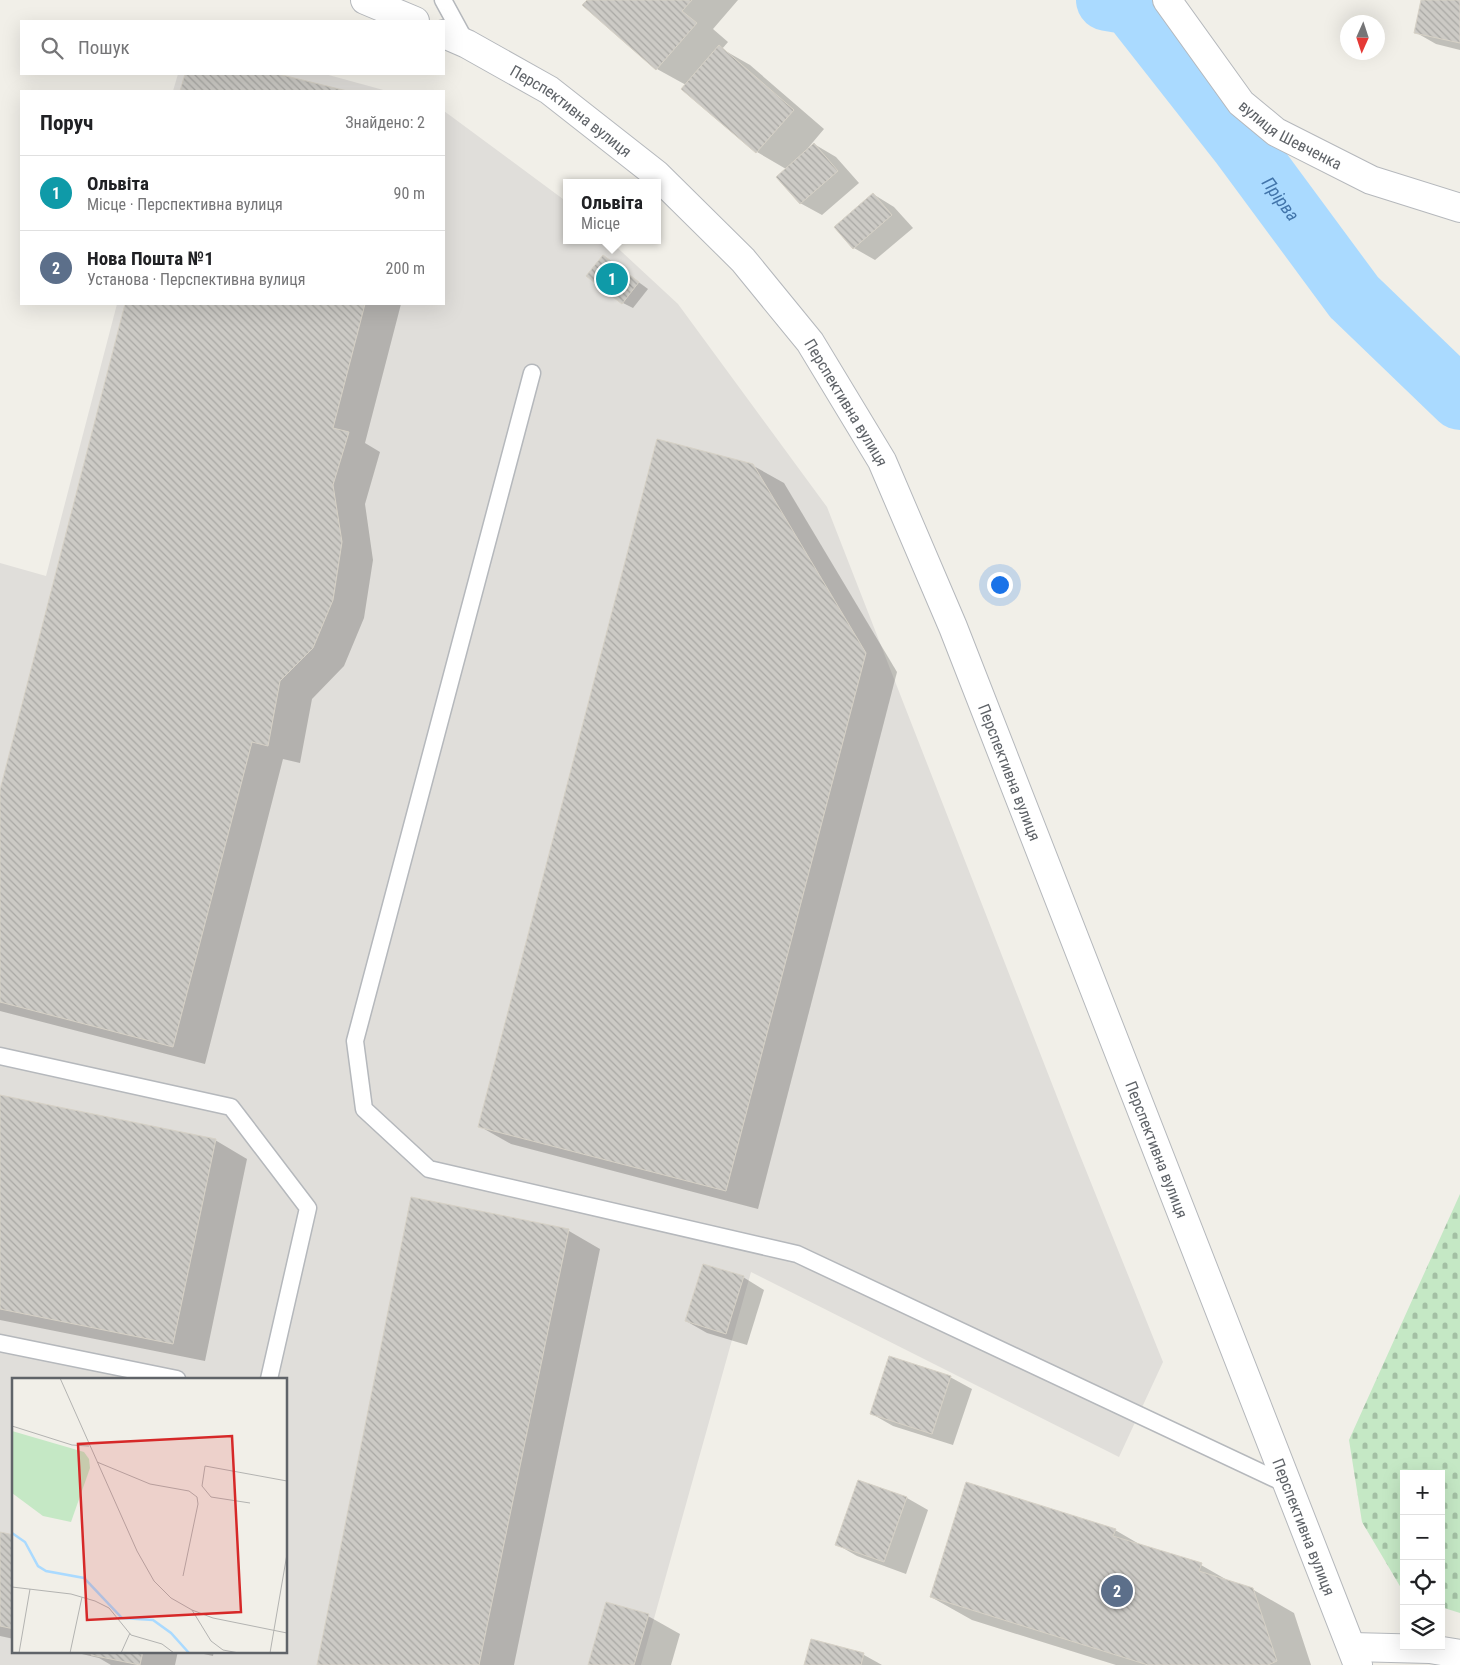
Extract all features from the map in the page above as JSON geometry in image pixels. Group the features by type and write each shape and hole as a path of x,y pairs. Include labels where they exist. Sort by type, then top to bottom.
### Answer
{"street":[{"path":"365,0 413,20"},
{"name":"вулиця Шевченка","path":"1167,0 1241,103 1276,132 1371,180 1460,208"},
{"name":"Перспективна вулиця","path":"455,39 549,90 656,174 743,260 810,342 882,461 953,627 1355,1656"},
{"path":"1355,1656 1430,1649 1460,1654"}],"lane":[{"path":"443,0 455,39"},
{"path":"532,373 355,1041 364,1109 429,1169 798,1254 1288,1485"},
{"path":"0,1056 231,1107 308,1208 269,1378"},
{"path":"0,1344 172,1378"}],"shaded area":[{"path":"178,75 329,75 383,90 173,90"},
{"path":"445,112 563,199 563,244 613,244 678,304 827,507 1077,1148 1163,1362 1119,1457 751,1272 641,1665 0,1665 0,563 46,576 117,305 445,305"}],"green space":[{"path":"1460,1194 1460,1613 1445,1608 1445,1470 1400,1470 1400,1586 1362,1522 1349,1440"}],"building":[{"path":"587,0 692,0 682,11 697,23 656,70 582,5"},
{"path":"1421,0 1460,0 1460,43 1414,33"},
{"path":"719,45 794,110 756,153 681,89"},
{"path":"185,75 282,75 343,90 180,90"},
{"path":"814,143 838,171 800,204 776,177"},
{"path":"873,193 892,215 853,249 834,227"},
{"path":"603,255 639,282 622,304 586,276"},
{"path":"125,305 365,305 333,428 349,432 333,485 342,542 333,600 313,648 280,681 268,746 252,742 173,1047 0,1002 0,790"},
{"path":"657,439 753,464 866,653 726,1191 478,1127"},
{"path":"0,1095 216,1139 173,1344 0,1309"},
{"path":"411,1197 569,1229 479,1665 317,1665"},
{"path":"703,1264 744,1276 726,1334 685,1321"},
{"path":"889,1356 951,1376 932,1434 870,1414"},
{"path":"858,1480 907,1497 884,1562 835,1545"},
{"path":"966,1482 1116,1529 1113,1536 1202,1563 1199,1571 1253,1588 1277,1661 1268,1665 1148,1665 930,1597"},
{"path":"0,1532 12,1535 12,1629 0,1626"},
{"path":"606,1602 649,1614 634,1665 588,1665"},
{"path":"811,1639 864,1653 861,1665 804,1665"},
{"path":"92,1652 143,1652 140,1665 91,1655"}],"waterway":[{"name":"Прірва","path":"1107,0 1131,4 1241,144 1354,297 1460,399"}],"place":[{"name":"Ольвіта","path":"612,279"},
{"name":"Нова Пошта №1","path":"1117,1591"}]}
